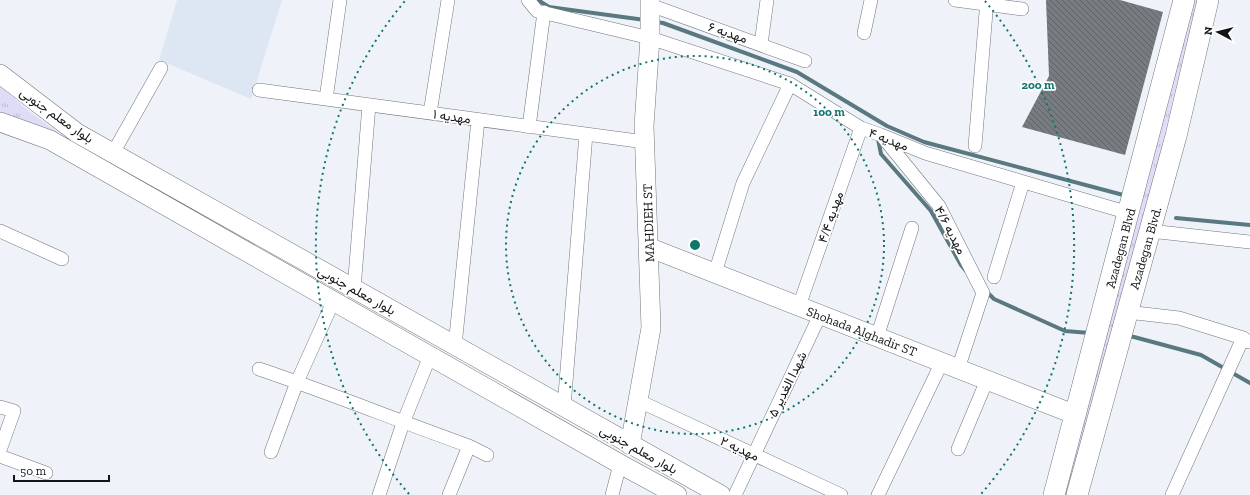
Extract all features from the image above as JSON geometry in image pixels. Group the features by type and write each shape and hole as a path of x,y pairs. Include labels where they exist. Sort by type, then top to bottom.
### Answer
{"main road":[{"name":"َAzadegan Blvd","path":"1054,495 1184,0"},
{"name":"Azadegan Blvd.","path":"1077,495 1176,136 1208,0"},
{"name":"MAHDIEH ST","path":"630,445 651,328 644,126 650,38 650,2"},
{"name":"بلوار معلم جنوبی","path":"0,74 77,133 721,495"},
{"name":"بلوار معلم جنوبی","path":"0,122 50,140 333,302 677,495"},
{"name":"Shohada Alghadir ST","path":"648,247 1076,415"}],"street":[{"path":"326,99 340,0"},
{"path":"430,113 448,0"},
{"path":"528,0 537,11 544,12 529,126"},
{"path":"761,44 767,0"},
{"path":"864,33 871,0"},
{"path":"955,0 987,2 1022,9"},
{"name":"مهدیه ۶","path":"650,2 805,61"},
{"path":"975,146 987,2"},
{"name":"مهدیه ۴","path":"544,12 650,38 790,84 861,128 881,134 925,152 1129,213"},
{"path":"113,153 161,68"},
{"path":"715,273 744,183 790,84"},
{"name":"مهدیه ۱","path":"260,90 645,142"},
{"path":"354,289 369,105"},
{"path":"455,346 478,120"},
{"name":"مهدیه ۴/۴","path":"799,306 861,128"},
{"path":"564,407 586,134"},
{"name":"مهدیه ۴/۶","path":"881,134 939,206 983,293 950,365"},
{"path":"994,277 1023,182"},
{"path":"878,337 912,228"},
{"path":"0,231 62,259"},
{"path":"1150,231 1250,242"},
{"path":"271,452 297,382 333,302"},
{"path":"1127,312 1179,318 1246,341 1172,495"},
{"name":"شهدا الغدیر ۵","path":"735,495 820,314"},
{"path":"379,495 403,423 430,356"},
{"path":"878,495 950,365"},
{"path":"259,369 469,446 487,455"},
{"path":"958,449 987,380"},
{"name":"مهدیه ۲","path":"639,401 841,495"},
{"path":"0,407 14,412 0,450"},
{"path":"449,495 469,446"},
{"path":"0,456 46,473"},
{"path":"612,495 620,464"}],"shaded area":[{"path":"177,0 282,0 251,99 159,60"}],"green space":[{"path":"1191,0 1197,0 1144,219 1067,495 1058,495"},
{"path":"0,86 30,112 59,133 0,113"}],"building":[{"path":"1046,0 1120,0 1163,12 1125,155 1022,127 1049,76"}],"waterway":[{"path":"538,0 549,7 645,20"},
{"path":"656,22 663,23 797,72 887,126 924,142 1127,196"},
{"path":"878,139 881,154 931,211 961,265 966,271"},
{"path":"1176,218 1250,225"},
{"path":"987,292 994,299 1065,331 1090,333"},
{"path":"1126,336 1201,355 1250,383"}]}
